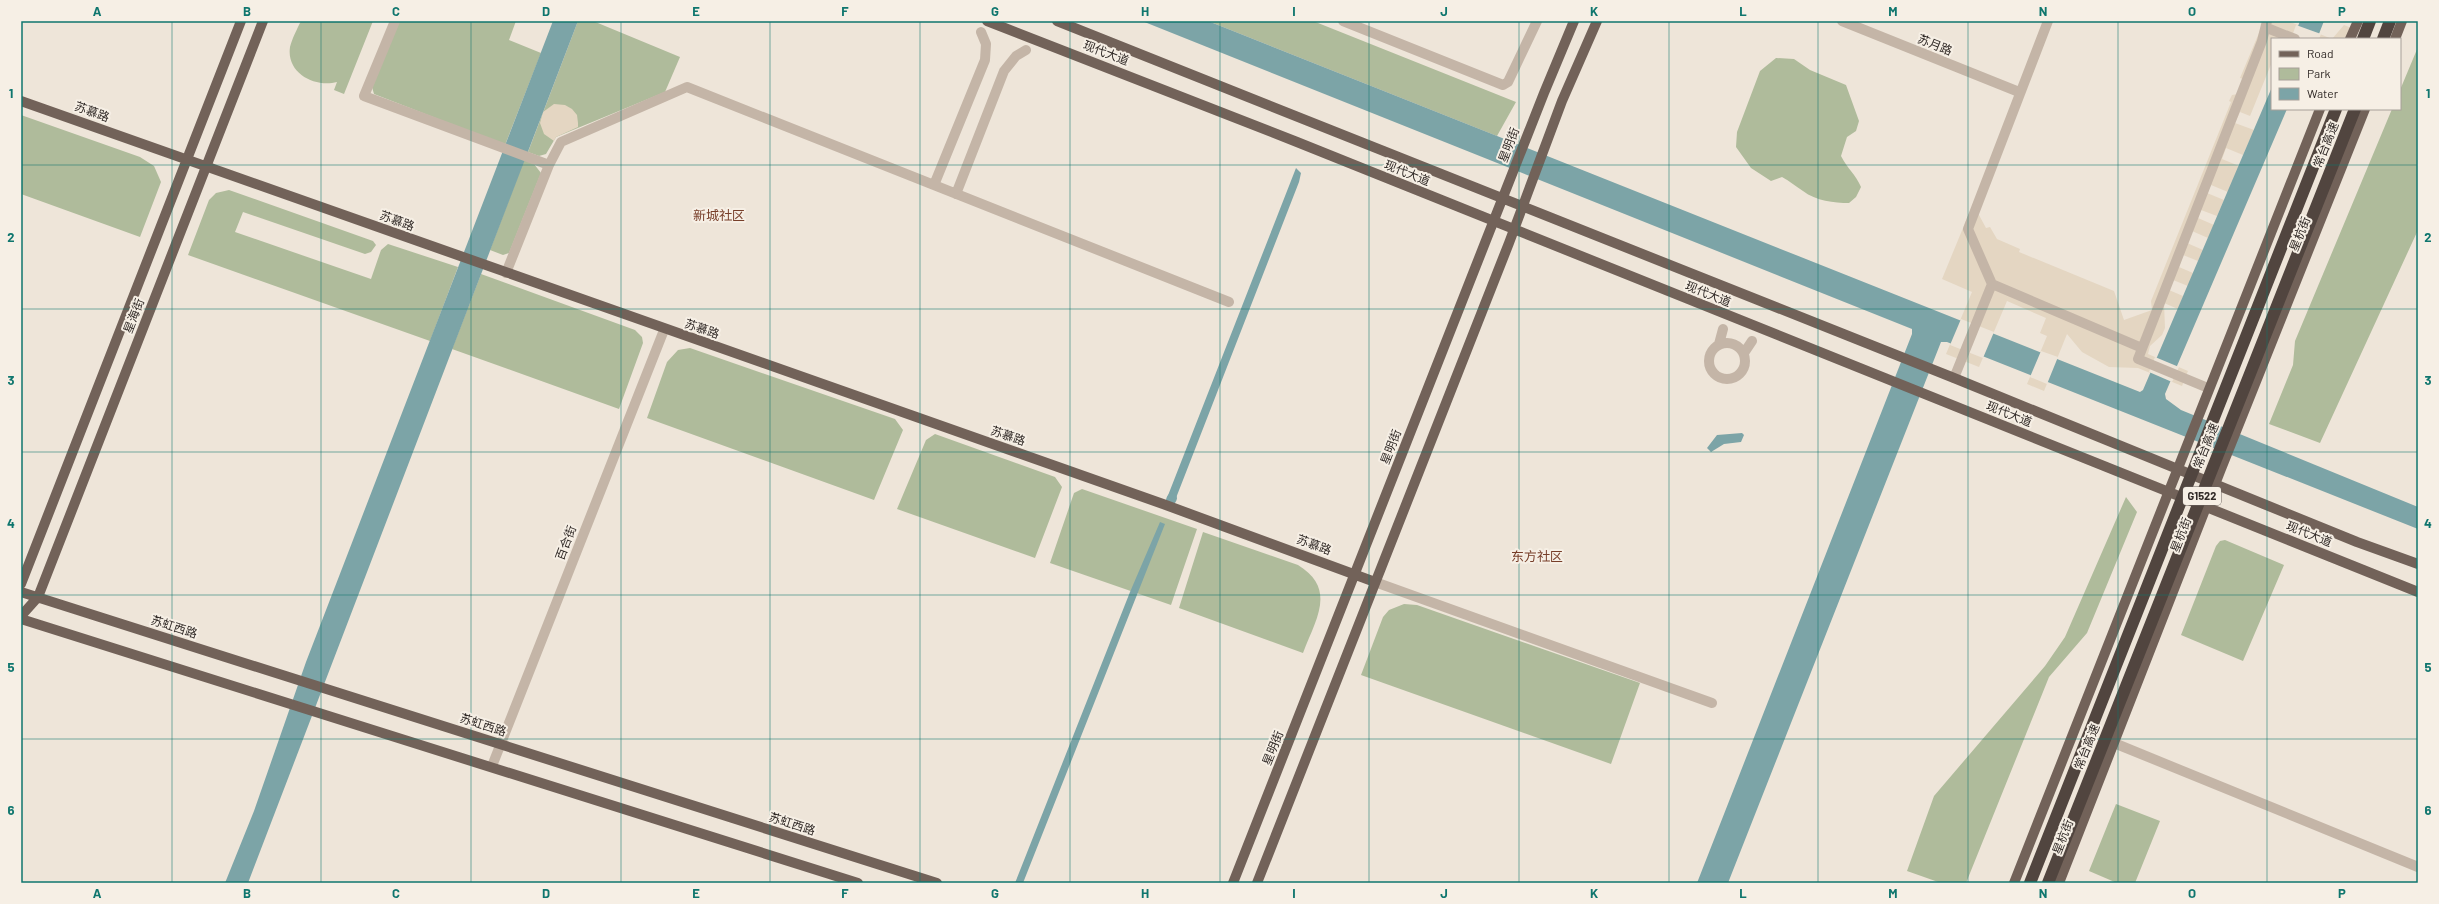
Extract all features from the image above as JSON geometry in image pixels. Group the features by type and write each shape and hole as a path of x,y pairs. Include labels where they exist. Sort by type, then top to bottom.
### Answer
{"highway":[{"path":"2363,38 2370,21"},
{"path":"2383,38 2390,21"},
{"name":"常台高速","path":"2030,883 2336,110"},
{"name":"常台高速","path":"2048,883 2355,110"}],"main road":[{"name":"星海街","path":"21,584 241,21"},
{"name":"星海街","path":"21,617 38,598 263,21"},
{"name":"现代大道","path":"988,21 1297,142 2418,592"},
{"name":"现代大道","path":"1057,21 1954,378 2358,542 2418,564"},
{"name":"星明街","path":"1234,883 1525,140 1574,21"},
{"path":"1257,883 1533,182 1568,87 1597,21"},
{"path":"2350,38 2358,21"},
{"path":"2395,38 2402,21"},
{"name":"苏慕路","path":"21,101 1375,582"},
{"path":"2014,883 2178,468 2208,388 2320,110"},
{"name":"星杭街","path":"2059,883 2215,483 2365,110"},
{"name":"苏虹西路","path":"21,592 938,883"},
{"path":"21,617 858,883"}],"street":[{"path":"395,21 364,96 549,164"},
{"path":"1343,21 1503,85 1508,82 1537,21"},
{"name":"苏月路","path":"1842,21 2019,92"},
{"path":"2048,21 2019,92 1968,229 1992,284 2142,348"},
{"path":"2208,388 2138,359 2267,24 2291,37"},
{"path":"934,185 986,60 986,44 981,32"},
{"path":"956,194 1004,71 1016,56 1026,50"},
{"path":"506,273 556,148 565,139 687,87 1230,302"},
{"path":"1954,378 1966,352 1992,284"},
{"path":"1723,329 1719,344 1711,353 1709,365 1716,375 1721,378 1728,379 1739,375 1745,365 1744,353 1752,341"},
{"name":"百合街","path":"492,766 664,330"},
{"path":"1719,344 1731,343 1736,345 1744,353"},
{"path":"1375,582 1712,703"},
{"path":"2114,743 2418,867"}],"green space":[{"path":"301,21 373,21 344,94 334,90 337,82 320,83 312,81 298,72 293,65 290,57 290,47"},
{"path":"399,21 516,21 509,40 541,53 505,145 374,94 372,87"},
{"path":"578,21 593,21 680,57 665,92 556,137 546,154 539,156 528,152"},
{"path":"1208,21 1313,21 1516,102 1497,136"},
{"path":"2418,47 2418,230 2320,443 2269,424 2293,365 2295,341 2392,110 2401,110 2401,88"},
{"path":"1776,58 1794,59 1810,70 1846,85 1859,121 1856,131 1847,137 1841,156 1861,187 1856,197 1849,203 1831,202 1819,199 1808,194 1782,177 1771,181 1751,168 1736,147 1737,132 1760,71"},
{"path":"21,115 140,157 154,166 161,182 140,237 21,194"},
{"path":"524,160 534,164 541,173 509,253 503,255 490,250"},
{"path":"229,190 373,241 376,245 371,252 365,254 243,212 235,232 371,279 381,250 388,244 458,267 430,341 188,255 209,200 216,193"},
{"path":"481,274 635,330 642,337 643,343 619,409 452,349"},
{"path":"690,348 895,419 903,430 874,500 647,418 667,362 678,350"},
{"path":"935,434 1055,477 1062,487 1035,558 897,509 926,440"},
{"path":"1082,489 1197,529 1171,605 1050,563 1074,493"},
{"path":"2126,497 2137,512 2087,633 2049,677 1966,883 1941,883 1907,871 1934,796 2045,666 2065,637"},
{"path":"1203,532 1298,565 1310,574 1317,584 1320,594 1320,605 1303,653 1179,608"},
{"path":"2225,540 2284,565 2243,661 2181,635 2216,546 2220,541"},
{"path":"1404,604 1417,605 1640,683 1611,764 1361,675 1383,617 1389,610"},
{"path":"2116,804 2160,821 2135,883 2117,883 2089,871"}],"shaded area":[{"path":"2264,21 2288,21 2330,38 2271,38 2271,64 2250,116 2240,112 2235,123 2254,130 2243,155 2226,148 2222,159 2239,166 2228,192 2211,185 2207,193 2224,200 2217,216 2201,210 2198,218 2214,225 2208,238 2192,231 2187,243 2203,250 2198,261 2183,255 2179,267 2193,273 2188,286 2173,280 2169,290 2183,296 2178,309 2164,303 2165,328 2162,335 2150,346 2148,354 2188,371 2182,386 2138,368 2109,367 2082,352 2067,334 2044,391 2027,384 2047,336 2040,333 2046,318 2007,301 1979,367 1946,354 1972,292 1942,279 1970,211 1979,215 1986,228 1990,227 1997,239 2020,249 2019,252 2114,291 2124,320 2152,310 2151,301 2231,102 2229,101 2232,95 2244,93 2249,81 2240,78"},
{"path":"2344,25 2354,29 2350,38 2333,38"},
{"path":"554,104 565,105 572,109 577,115 578,127 556,137 554,141 544,134 540,123 543,112"}],"water":[{"path":"553,21 578,21 248,883 225,883 254,811 306,662"},
{"path":"1142,21 1208,21 2140,392 2143,390 2271,89 2271,110 2287,110 2165,394 2166,399 2181,410 2418,507 2418,529 1947,342 1941,342 1728,883 1697,883 1912,334 1912,329"},
{"path":"2300,21 2324,21 2317,38 2293,38"},
{"path":"1296,168 1301,173 1299,182 1176,498 1167,498"},
{"path":"1742,433 1744,435 1741,442 1724,444 1711,452 1707,448 1717,435"},
{"path":"1160,522 1165,524 1023,883 1015,883 1130,592"}],"pier":[{"path":"2296,25 2321,34 2319,38 2291,38"},
{"path":"1961,319 1994,332 1983,358 1950,345"},
{"path":"2041,351 2058,357 2047,384 2030,377"},
{"path":"2155,357 2179,367 2172,382 2149,372"}],"district":[{"name":"新城社区","path":"719,215"},
{"name":"东方社区","path":"1537,556"}]}
